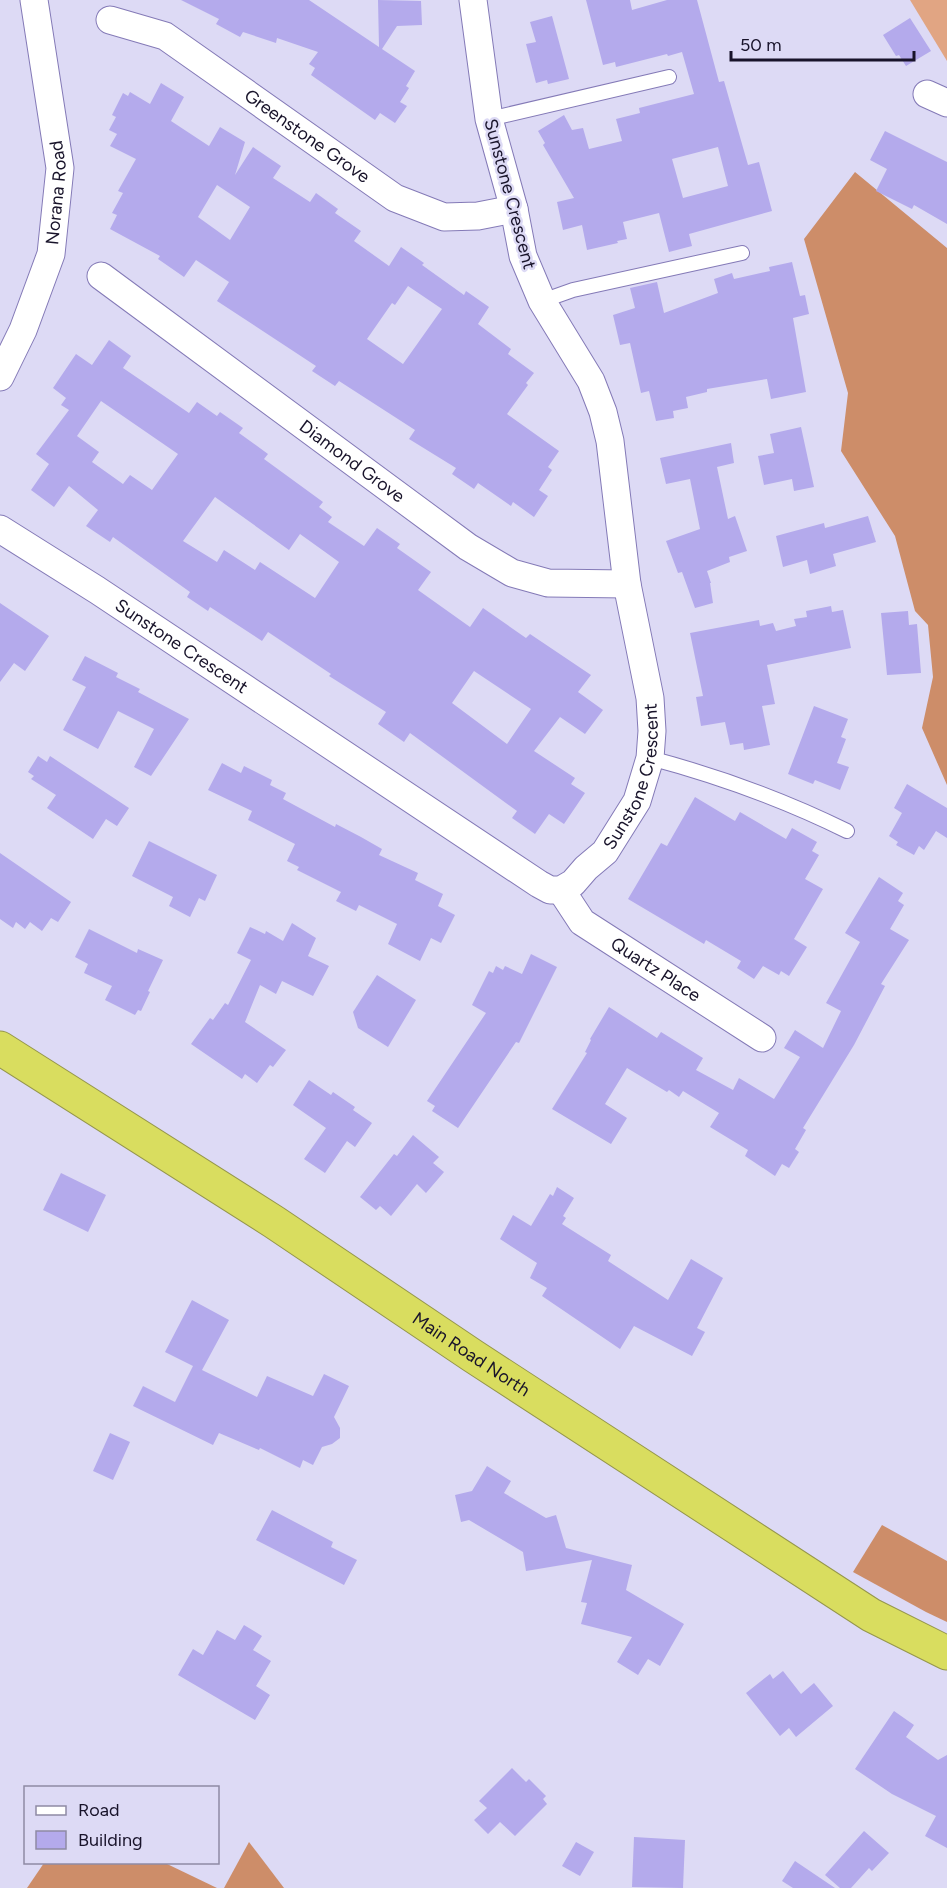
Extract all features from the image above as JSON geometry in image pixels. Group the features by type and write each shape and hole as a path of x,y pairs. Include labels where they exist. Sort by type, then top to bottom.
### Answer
{"highway":[{"name":"Main Road North","path":"0,1048 274,1222 493,1369 870,1615 947,1653"}],"street":[{"name":"Norana Road","path":"0,377 23,330 51,254 60,168 34,0"},
{"name":"Sunstone Crescent","path":"0,529 97,590 550,890 561,890 573,883 605,852 637,801 650,758 652,731 650,698 627,584 610,441 603,412 591,381 542,301 524,256 514,209 489,119 473,0"},
{"name":"Greenstone Grove","path":"110,20 165,36 395,198 444,217 478,216 514,209"},
{"name":"Diamond Grove","path":"100,276 468,547 512,573 548,583 627,584"},
{"name":"Quartz Place","path":"561,890 582,922 762,1038"}],"lane":[{"path":"489,119 669,77"},
{"path":"542,301 573,290 742,253"},
{"path":"650,758 760,793 847,831"}],"shaded area":[{"path":"910,0 947,0 947,61"},
{"path":"855,172 947,248 947,785 922,728 933,677 928,625 915,611 895,536 841,451 848,393 804,239"},
{"path":"882,1525 947,1561 947,1622 853,1572"},
{"path":"249,1842 284,1888 224,1888"},
{"path":"43,1864 167,1864 217,1888 27,1888"}],"building":[{"path":"181,0 309,0 379,47 378,0 421,1 422,25 397,26 382,49 415,71 406,86 409,88 400,102 407,106 395,123 380,113 375,120 311,75 315,68 309,64 318,52 277,38 276,43 243,32 240,37 216,24 219,19"},
{"path":"586,0 630,0 632,10 667,0 697,0 719,82 724,81 748,165 759,162 772,211 689,234 692,246 669,252 659,213 623,222 627,239 587,250 582,225 563,230 557,202 574,198 543,145 545,143 538,131 564,115 572,130 583,128 589,149 622,141 616,119 640,113 639,108 694,94 682,52 616,67 615,62 603,65","holes":["718,147 728,186 683,198 672,159"]},
{"path":"552,16 569,79 548,84 547,80 536,83 526,44 536,42 530,22"},
{"path":"910,18 931,51 906,66 899,55 896,56 883,35"},
{"path":"161,83 184,97 171,121 209,146 220,127 245,142 235,175 253,147 281,166 273,178 310,202 316,193 338,209 335,213 361,231 354,241 389,266 401,247 464,295 466,291 489,307 478,324 511,349 508,354 534,373 507,414 559,451 548,467 552,470 539,490 548,496 534,517 513,502 511,506 478,483 474,489 452,474 456,468 409,439 415,430 339,381 335,386 312,371 316,366 217,301 229,282 196,260 184,277 158,259 160,256 110,229 117,215 112,213 123,193 118,191 136,159 110,146 117,134 109,130 116,117 112,115 123,93 128,96 130,92 150,104","holes":["217,185 250,207 230,240 198,217","408,286 442,309 403,364 367,339 392,303 395,305"]},
{"path":"885,131 947,162 947,224 914,205 912,209 876,191 887,169 870,160"},
{"path":"792,262 800,296 805,295 809,314 793,318 806,392 771,399 767,379 707,389 707,392 686,397 688,408 673,411 674,418 656,421 649,391 641,393 630,343 620,345 613,315 635,308 630,288 657,282 664,313 718,293 714,279 732,273 734,279 770,271 769,267"},
{"path":"109,340 131,356 123,368 189,413 197,402 217,416 220,412 243,428 239,433 268,454 264,459 323,502 319,507 332,517 328,522 364,546 377,528 400,544 397,548 431,572 418,590 470,627 483,608 526,638 530,634 591,675 578,692 603,710 585,734 560,717 534,751 575,778 571,784 585,793 564,824 549,814 535,834 512,818 517,811 410,733 404,742 378,724 386,712 329,676 331,674 268,632 262,641 210,607 208,611 187,597 190,592 113,537 110,542 86,526 98,510 69,486 54,507 31,490 49,464 36,454 69,410 61,405 66,398 53,388 76,354 92,365","holes":["101,401 178,454 152,490 130,475 123,484 92,462 99,452 77,436","215,497 289,550 300,534 339,562 315,598 260,562 255,570 224,550 217,562 183,541","474,671 531,709 507,744 452,703"]},
{"path":"801,427 814,487 794,491 792,479 764,485 758,456 774,453 770,434"},
{"path":"731,443 734,463 717,467 728,519 735,516 747,551 729,557 730,562 707,571 713,603 695,608 682,572 678,573 666,541 700,529 690,479 666,484 660,458"},
{"path":"868,516 876,542 833,554 836,566 810,574 807,560 783,567 776,536 824,523 825,528"},
{"path":"0,603 49,636 25,671 14,663 0,682"},
{"path":"831,606 832,612 843,610 851,648 767,665 775,704 762,706 770,745 744,750 743,743 730,745 725,722 701,726 696,697 703,696 690,633 759,620 760,626 773,623 776,631 796,626 794,619 807,617 806,611"},
{"path":"908,611 909,625 917,624 921,673 887,675 881,613"},
{"path":"85,656 118,673 116,677 140,689 138,692 189,719 151,776 134,767 154,729 118,711 98,749 63,730 86,687 72,680"},
{"path":"814,706 848,719 841,737 846,739 837,763 849,767 840,790 815,780 813,784 788,774"},
{"path":"38,756 47,762 50,756 129,808 117,826 106,819 93,839 47,808 56,795 31,779 34,776 28,772"},
{"path":"222,763 241,773 244,766 272,780 270,785 286,793 283,799 335,827 336,824 361,837 382,849 379,855 418,873 415,880 443,894 438,906 455,915 441,943 431,938 420,961 388,944 397,924 359,905 356,911 336,901 341,892 297,870 299,867 287,861 295,844 248,820 252,811 208,790"},
{"path":"907,784 947,808 947,838 936,831 924,850 919,846 914,855 896,845 898,842 889,836 902,813 894,808"},
{"path":"695,797 735,821 740,812 786,839 792,828 817,842 812,851 819,855 805,879 823,889 794,939 807,947 789,976 781,971 779,975 763,966 754,979 737,968 741,961 706,940 704,944 628,899 661,843 667,846"},
{"path":"149,841 217,875 205,901 199,898 190,917 169,906 173,897 132,876"},
{"path":"0,853 71,902 58,922 51,918 42,931 30,922 25,929 16,922 13,928 0,919"},
{"path":"879,877 903,893 898,901 904,905 890,929 909,940 881,984 885,986 854,1045 803,1128 806,1130 795,1149 799,1152 789,1168 782,1164 775,1176 745,1156 748,1150 710,1127 719,1113 683,1091 679,1097 669,1090 667,1092 627,1068 605,1104 627,1118 611,1144 552,1109 587,1053 585,1052 590,1039 609,1007 657,1038 661,1032 703,1058 696,1070 733,1090 739,1078 774,1099 800,1057 784,1048 795,1030 823,1048 841,1011 826,1003 860,942 845,933"},
{"path":"292,923 316,938 308,956 329,966 313,996 282,981 276,994 260,985 245,1022 286,1050 273,1067 270,1065 257,1083 245,1074 242,1079 191,1044 210,1018 213,1020 225,1003 228,1005 251,960 237,953 250,927 265,934 266,931 283,941"},
{"path":"89,929 137,953 138,949 163,960 141,1011 138,1010 135,1015 105,1000 112,986 84,973 88,964 75,957"},
{"path":"531,954 557,967 519,1043 516,1042 458,1128 432,1111 435,1106 427,1101 486,1013 472,1005 489,971 493,973 496,966 503,970 505,966 522,974"},
{"path":"377,975 416,1000 388,1047 358,1028 353,1012"},
{"path":"309,1080 355,1107 353,1110 372,1123 355,1147 347,1141 325,1173 304,1159 326,1128 293,1105"},
{"path":"413,1135 439,1157 433,1163 444,1172 426,1193 417,1184 391,1216 380,1206 376,1210 360,1197 394,1154 397,1156"},
{"path":"61,1173 106,1195 88,1232 43,1210"},
{"path":"557,1187 574,1198 563,1216 566,1218 562,1224 611,1255 608,1261 668,1300 691,1259 723,1278 697,1328 705,1332 692,1356 634,1326 620,1349 542,1296 547,1288 530,1278 537,1263 500,1239 513,1215 531,1226 550,1194 553,1196"},
{"path":"192,1300 229,1320 202,1370 257,1397 267,1376 313,1396 324,1374 349,1386 334,1417 340,1428 340,1438 322,1447 313,1465 303,1460 300,1468 260,1448 259,1450 219,1433 213,1445 133,1406 143,1386 175,1402 193,1366 165,1352"},
{"path":"110,1433 130,1442 113,1480 93,1471"},
{"path":"487,1466 511,1481 504,1493 546,1518 556,1515 566,1548 632,1565 626,1590 684,1624 660,1666 648,1659 638,1675 617,1662 632,1637 581,1624 587,1603 581,1602 592,1560 526,1571 523,1552 469,1520 461,1522 455,1495 472,1491"},
{"path":"272,1510 333,1542 331,1547 357,1560 344,1585 256,1540"},
{"path":"244,1625 262,1636 253,1650 271,1661 256,1686 270,1695 255,1720 178,1675 193,1649 203,1655 217,1630 235,1640"},
{"path":"783,1671 801,1694 814,1683 833,1706 796,1737 789,1728 780,1736 746,1693 770,1674 773,1679"},
{"path":"894,1711 914,1725 906,1737 938,1760 947,1755 947,1848 925,1836 936,1816 892,1794 855,1769"},
{"path":"512,1768 526,1782 529,1779 546,1796 543,1799 547,1804 515,1836 500,1822 488,1834 474,1820 487,1808 479,1801"},
{"path":"864,1831 889,1853 872,1871 869,1868 851,1888 840,1888 825,1875"},
{"path":"634,1837 685,1840 683,1888 632,1887"},
{"path":"576,1842 594,1852 580,1876 562,1866"},
{"path":"795,1861 835,1888 793,1888 782,1881"}]}
